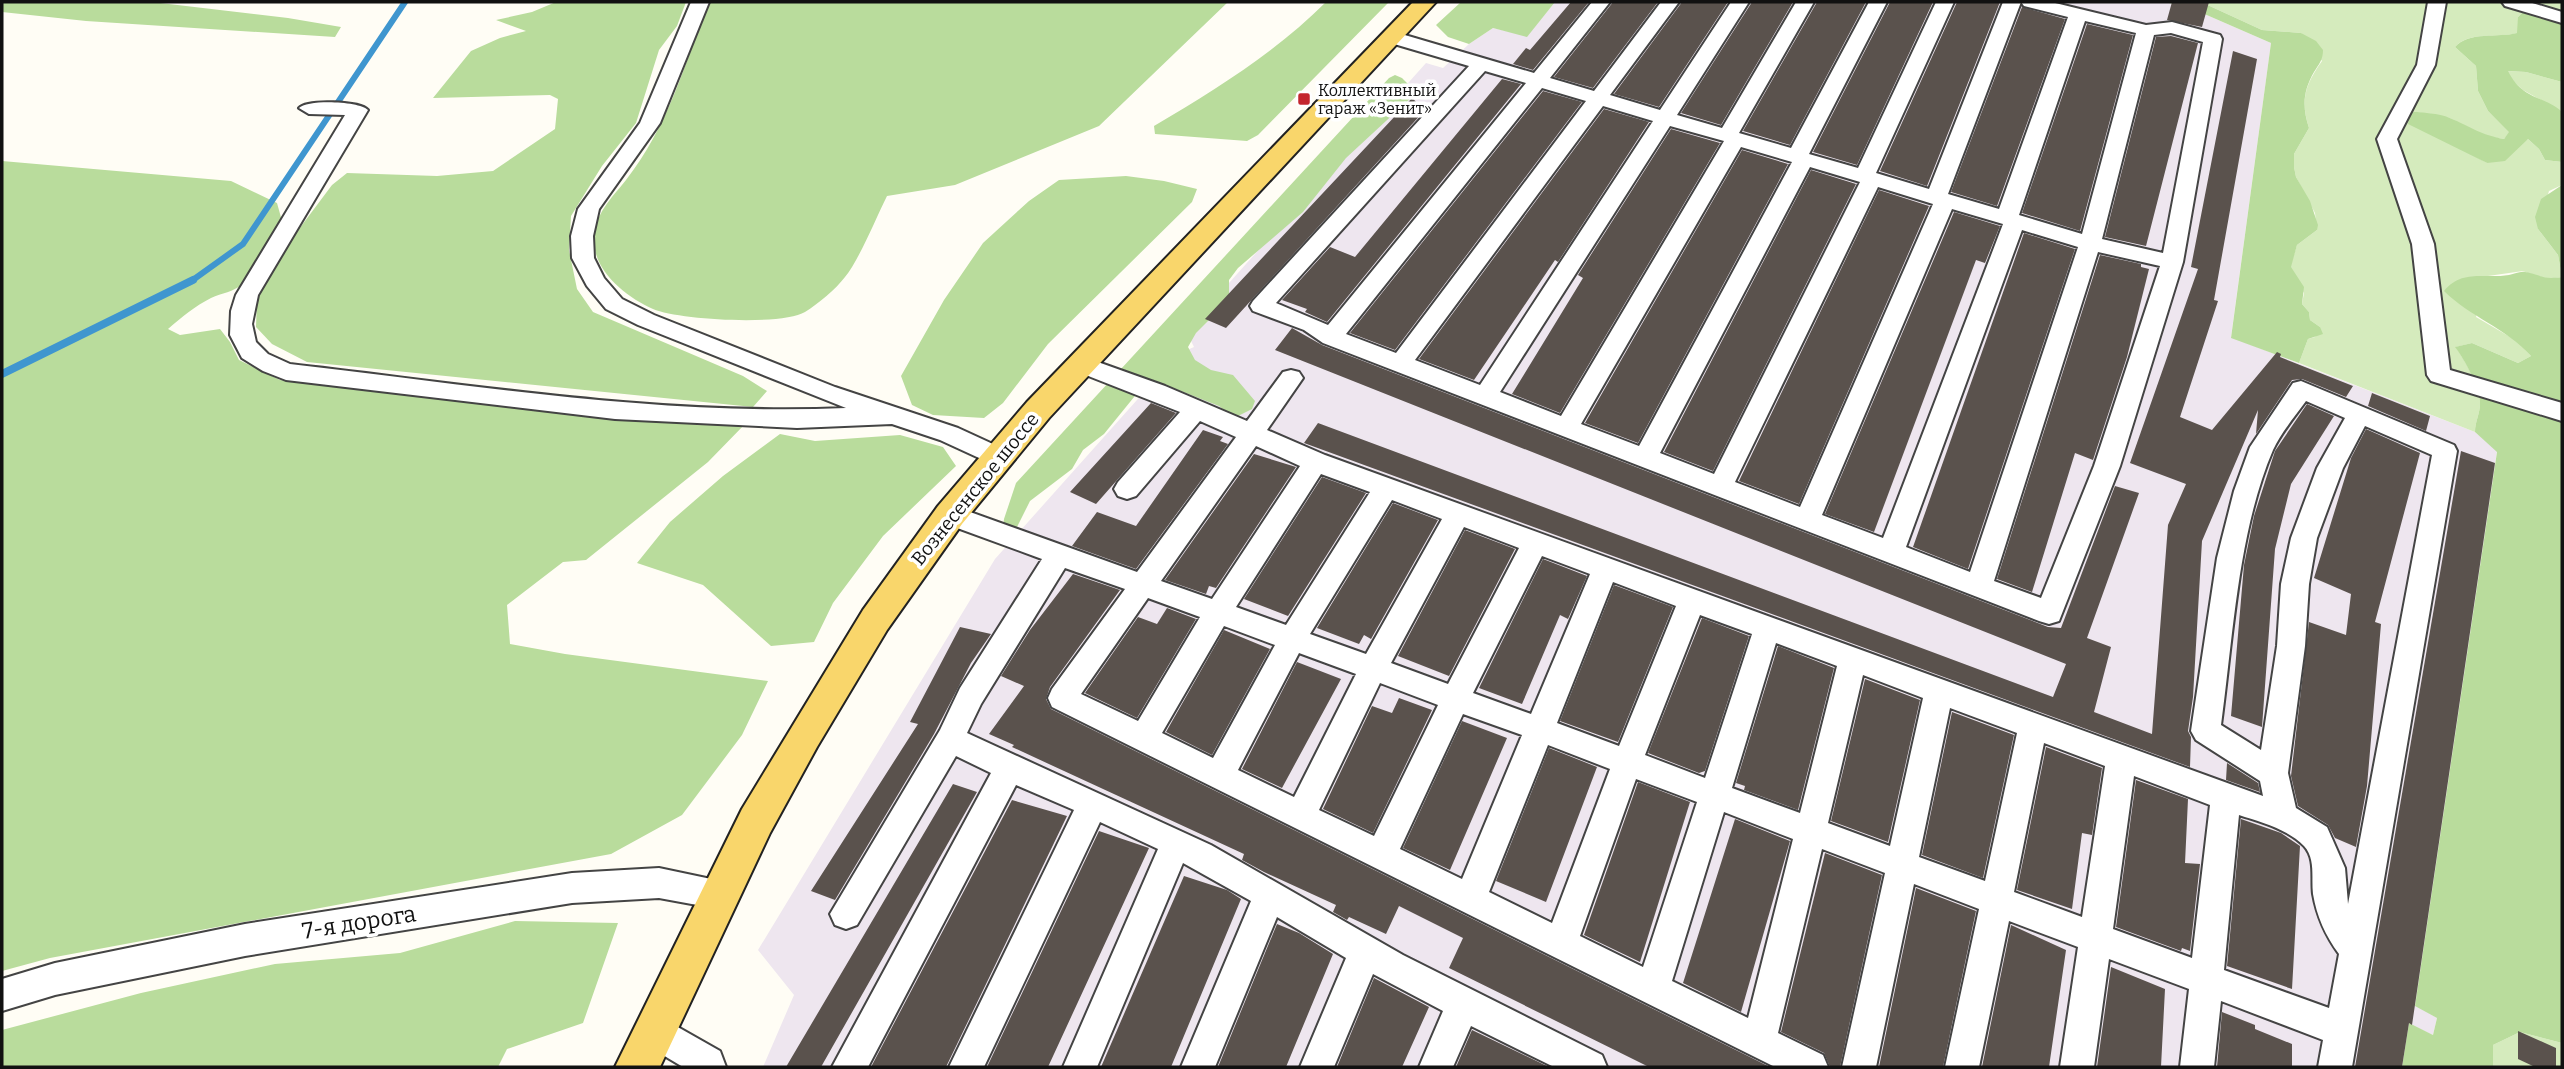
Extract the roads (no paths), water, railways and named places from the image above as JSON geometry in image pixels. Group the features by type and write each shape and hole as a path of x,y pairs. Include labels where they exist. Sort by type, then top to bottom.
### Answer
{"main road":[{"name":"Вознесенское шоссе","path":"640,1056 719,894 804,736 875,621 950,515 1081,364 1425,2"}],"street":[{"path":"700,2 650,122 589,209 582,236 583,258 595,281 614,304 675,332 814,388 949,434 999,457"},
{"path":"1331,337 1601,2"},
{"path":"1401,363 1670,2"},
{"path":"1485,396 1740,2"},
{"path":"1645,457 1878,2"},
{"path":"1720,486 1868,178 1945,2"},
{"path":"1807,520 1940,199 2012,2"},
{"path":"1481,64 1261,306 1312,325 1331,337 2049,613 2107,466 2172,262 2213,39 2172,27 2146,30 2030,2"},
{"path":"2437,2 2426,65 2387,139 2423,244 2440,375 2562,412"},
{"path":"2511,2 2562,18"},
{"path":"1891,552 2011,220 2078,14"},
{"path":"1979,586 2090,243 2146,30"},
{"path":"1391,37 2090,243 2172,262"},
{"path":"309,108 358,110 247,295 239,320 244,344 260,362 286,372 615,410 797,419 894,415"},
{"path":"1567,427 1731,137"},
{"path":"1081,364 1157,392 1316,462 2121,759 2283,816 2316,837 2329,868 2329,892 2337,925 2356,951"},
{"path":"1291,378 1062,698 1811,1067"},
{"path":"2273,773 2206,731 2234,544 2246,491 2262,447 2301,389 2445,450 2335,1067"},
{"path":"1127,489 1196,410"},
{"path":"2283,816 2273,773 2291,646 2294,584 2304,538 2330,468 2359,415"},
{"path":"1144,738 1218,612 1316,462"},
{"path":"1220,775 1292,639 1386,488"},
{"path":"1301,815 1373,669 1458,514"},
{"path":"950,515 1455,699"},
{"path":"1381,855 1455,699 1535,543"},
{"path":"846,914 950,739 970,697 1059,555"},
{"path":"1470,899 1605,569"},
{"path":"1561,944 1627,762 1692,601"},
{"path":"1859,1067 1939,692"},
{"path":"1962,1067 2033,726"},
{"path":"950,739 1009,769 1176,843 1270,894 1365,952 1590,1067"},
{"path":"2077,1067 2121,759"},
{"path":"849,1067 1009,769"},
{"path":"965,1067 1093,804"},
{"path":"1080,1067 1176,843"},
{"name":"7-я дорога","path":"2,995 55,979 245,940 572,888 659,883 719,894"},
{"path":"1198,1067 1270,894"},
{"path":"1317,1067 1365,952"},
{"path":"1436,1067 1464,1003"},
{"path":"640,1056 687,1049 708,1063 709,1067"}],"lane":[{"path":"1731,137 1805,2"},
{"path":"1652,990 1767,629"},
{"path":"1759,1041 1853,659"},
{"path":"1455,699 2341,1030"},
{"path":"2197,1067 2226,797"}],"waterway":[{"path":"192,280 243,244 405,2"},
{"path":"2,374 192,280"}],"place":[{"name":"Коллективный гараж «Зенит»","path":"1304,99"}]}
